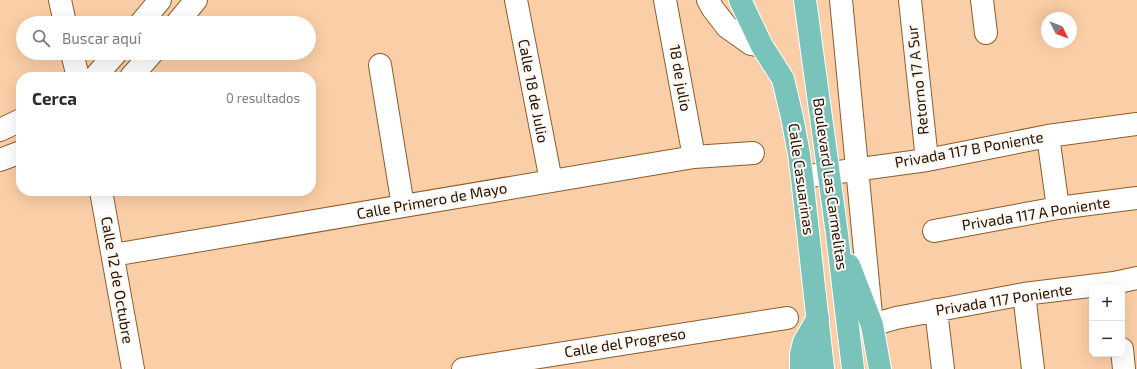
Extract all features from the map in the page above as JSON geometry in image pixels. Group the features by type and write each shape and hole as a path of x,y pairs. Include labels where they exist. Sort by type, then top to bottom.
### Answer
{"main road":[{"name":"Calle Casuarinas","path":"740,0 762,46 783,79 799,154 823,369"},
{"name":"Boulevard Las Carmelitas","path":"805,0 854,369"},
{"path":"837,234 872,325 880,369"},
{"path":"801,369 801,354 804,342 818,318"}],"street":[{"path":"60,0 63,16"},
{"path":"147,16 160,0"},
{"path":"183,16 196,0"},
{"name":"Calle 18 de Julio","path":"516,0 550,181"},
{"name":"18 de julio","path":"665,0 694,157"},
{"path":"708,0 727,27 751,44 762,46"},
{"path":"841,0 872,325"},
{"name":"Retorno 17 A Sur","path":"910,0 927,160"},
{"path":"982,0 986,33"},
{"path":"74,60 77,72"},
{"path":"100,72 110,60"},
{"path":"135,72 146,60"},
{"path":"380,65 403,206"},
{"path":"0,130 16,122"},
{"name":"Privada 117 B Poniente","path":"802,177 927,160 1048,136 1137,124"},
{"path":"1048,136 1058,208"},
{"name":"Calle Primero de Mayo","path":"113,255 694,157 753,153"},
{"path":"0,160 16,154"},
{"name":"Calle 12 de Octubre","path":"102,196 133,369"},
{"name":"Privada 117 A Poniente","path":"934,231 1058,208 1137,198"},
{"name":"Privada 117 Poniente","path":"1117,285 1137,278"},
{"name":"Privada 117 Poniente","path":"872,325 896,318 1024,294 1089,288"},
{"path":"1024,294 1033,369"},
{"path":"936,310 943,369"},
{"name":"Calle del Progreso","path":"463,369 787,318"},
{"path":"1123,357 1124,369"}]}
